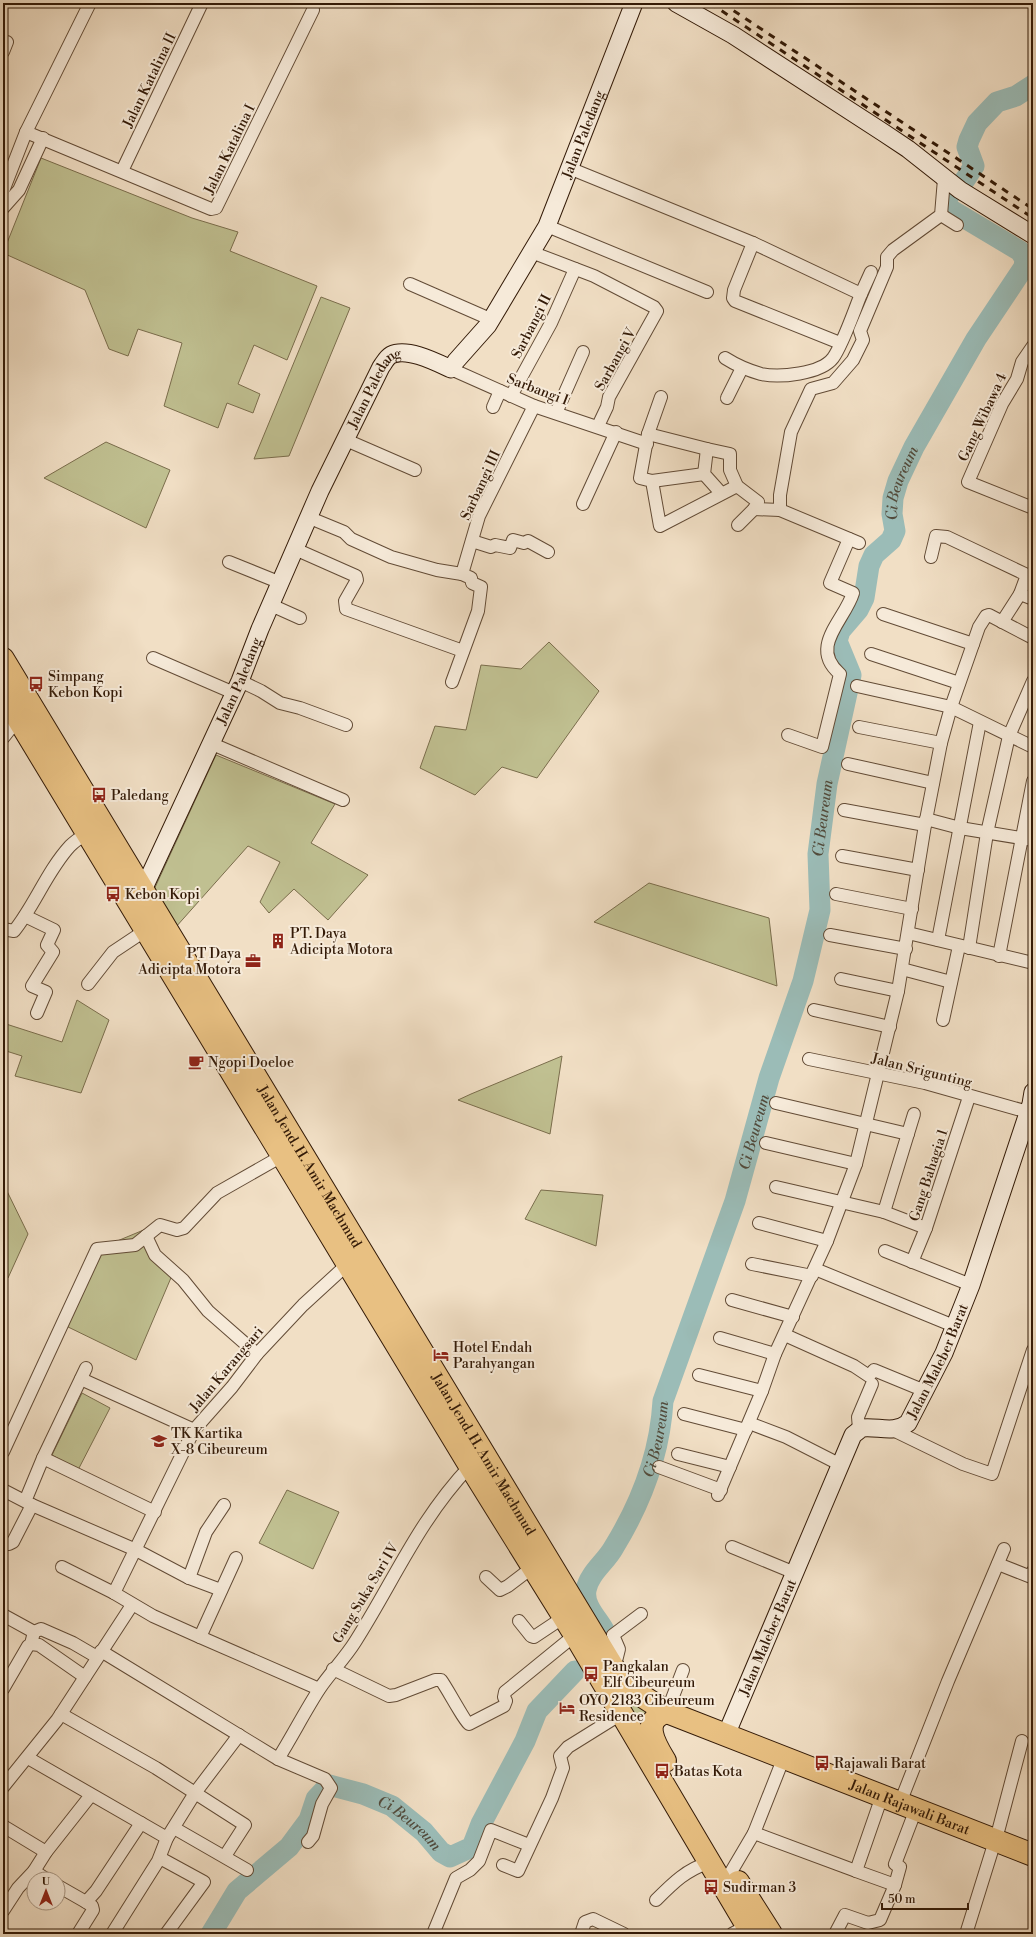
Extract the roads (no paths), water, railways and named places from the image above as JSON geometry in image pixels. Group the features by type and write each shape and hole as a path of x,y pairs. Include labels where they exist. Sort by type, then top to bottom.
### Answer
{"highway":[{"name":"Jalan Jend. H. Amir Machmud","path":"3,659 143,890 355,1259 470,1466 570,1626 608,1670"},
{"name":"Jalan Jend. H. Amir Machmud","path":"3,694 282,1156 355,1259 608,1670"},
{"name":"Jalan Rajawali Barat","path":"608,1670 629,1688 667,1712 1033,1855"},
{"path":"608,1670 621,1714 710,1862 744,1931"},
{"path":"667,1712 662,1713 653,1724 651,1734 654,1742 731,1872 771,1934"}],"street":[{"path":"3,191 26,132 90,3"},
{"name":"Jalan Katalina II","path":"122,171 202,3"},
{"name":"Jalan Paledang","path":"143,890 237,687 271,605 310,518 320,491 381,366 389,355 398,352 420,356 451,369 490,319 546,226 581,141 634,3"},
{"path":"676,3 733,35 884,133 908,149 951,184 1033,235"},
{"name":"Jalan Katalina I","path":"122,171 211,209 216,208 313,10"},
{"path":"26,132 122,171"},
{"path":"3,208 19,190 43,138"},
{"path":"569,168 753,243 861,294"},
{"path":"780,510 780,495 791,432 812,389 833,383 853,360 863,340 860,331 887,267 887,257 893,250 941,215 951,184"},
{"path":"941,215 957,225"},
{"path":"546,226 707,292"},
{"path":"753,243 734,290 733,298 735,301 840,344"},
{"path":"531,252 575,268"},
{"name":"Sarbangi V","path":"575,268 594,276 654,307 657,311 656,316 609,397 607,407 598,426"},
{"name":"Sarbangi II","path":"511,396 551,323 575,268"},
{"path":"725,358 742,368 762,374 787,375 821,369 833,358 871,272"},
{"path":"410,284 490,319"},
{"name":"Gang Wibawa 4","path":"1033,346 1022,362 1017,378 1002,404 968,482 1033,508"},
{"path":"556,413 583,352"},
{"path":"727,398 742,368"},
{"name":"Sarbangi I","path":"451,369 534,406 616,432 730,454 730,470 737,486"},
{"path":"492,407 500,391"},
{"path":"661,397 648,439 640,478 652,481 704,474"},
{"name":"Sarbangi III","path":"462,574 479,516 534,406"},
{"path":"583,504 616,432"},
{"path":"346,440 415,470"},
{"path":"707,449 704,474 721,493"},
{"path":"652,481 660,526 737,486 758,502 754,509 738,525"},
{"path":"754,509 780,510 854,541 830,583 853,593 850,602 829,636 827,655 835,670 840,674 822,747 788,735"},
{"path":"310,518 344,532 351,539 391,557 437,570 462,574 471,578 472,584 481,587 478,610 452,682"},
{"path":"931,557 936,536 941,535 1030,572 1020,594 1002,622"},
{"path":"472,541 491,547 495,545 510,548 513,540 524,543 528,541 548,552"},
{"path":"296,549 356,576 357,580 345,601 346,609 463,651"},
{"path":"229,562 281,583"},
{"path":"1020,594 1033,599"},
{"path":"271,605 300,618"},
{"path":"883,614 973,644"},
{"path":"659,1467 720,1492 762,1391 775,1354 827,1241 856,1164 898,991 926,822 941,743 951,707 973,644 986,616 991,616 1033,638"},
{"path":"871,654 959,683"},
{"path":"153,658 237,687 261,691 280,703 300,708 346,724"},
{"path":"942,1020 951,982 964,947 1008,736 1033,681"},
{"path":"857,686 951,707 1033,747"},
{"path":"3,738 18,719"},
{"path":"938,940 980,722"},
{"path":"859,727 941,743"},
{"path":"210,743 343,800"},
{"path":"848,764 933,783"},
{"path":"999,956 1028,840 1033,781"},
{"path":"844,810 926,822 1028,840"},
{"path":"3,929 14,931 70,846 87,833"},
{"path":"842,856 918,870"},
{"path":"836,894 912,909"},
{"path":"25,916 54,930 47,946 53,952 32,986 46,992 37,1013"},
{"path":"88,984 113,952 146,930"},
{"path":"908,933 1033,963"},
{"path":"830,935 906,948"},
{"path":"902,968 951,982"},
{"path":"841,979 898,991"},
{"path":"814,1010 890,1027"},
{"name":"Jalan Srigunting","path":"809,1060 925,1083 969,1097 1031,1103"},
{"name":"Gang Bahagia 1","path":"912,1262 926,1228 969,1097"},
{"path":"776,1103 908,1134"},
{"name":"Jalan Maleber Barat","path":"726,1735 853,1435 859,1429 866,1427 891,1429 901,1428 908,1423 944,1353 971,1285 1031,1103"},
{"path":"884,1212 914,1114"},
{"path":"766,1143 856,1164"},
{"path":"3,1452 55,1342 95,1251 100,1248 135,1245 160,1225 177,1230 184,1228 217,1193 282,1156"},
{"path":"776,1187 884,1212 926,1228"},
{"path":"759,1223 827,1241"},
{"path":"146,1236 155,1255 183,1280 208,1311 257,1354"},
{"path":"885,1251 971,1285"},
{"name":"Jalan Karangsari","path":"114,1593 194,1430 232,1387 257,1354 303,1305 355,1259"},
{"path":"752,1264 813,1273 954,1326"},
{"path":"732,1300 793,1317"},
{"path":"785,1335 854,1366 870,1376 874,1370 925,1391"},
{"path":"720,1338 775,1354"},
{"path":"891,1429 963,1464 990,1474 995,1466 1033,1350"},
{"path":"3,1543 9,1544 13,1542 29,1502 43,1458 84,1374 194,1430"},
{"path":"700,1375 762,1391"},
{"path":"859,1429 858,1417 872,1384"},
{"path":"684,1414 748,1426 786,1437 841,1465"},
{"path":"678,1454 730,1467"},
{"path":"43,1458 155,1512"},
{"name":"Gang Suka Sari IV","path":"278,1758 333,1669 356,1642 414,1539 438,1503 470,1466"},
{"path":"3,1490 136,1550 189,1578 221,1590"},
{"path":"189,1578 206,1532 224,1505"},
{"path":"732,1547 795,1573"},
{"path":"856,1871 899,1803 948,1681 1004,1549"},
{"path":"200,1637 236,1558"},
{"path":"998,1564 1031,1577 1033,1571"},
{"path":"486,1577 500,1590 508,1586 533,1567"},
{"path":"62,1568 114,1593 153,1616 319,1690"},
{"path":"3,1787 28,1758 61,1714 132,1605"},
{"path":"608,1670 616,1660 619,1649 613,1635 641,1614"},
{"path":"3,1615 33,1638 38,1645 85,1677"},
{"path":"519,1621 531,1636 534,1637 570,1626"},
{"path":"333,1669 389,1696 396,1695 435,1680 441,1680 460,1708 466,1723 469,1724 504,1706 506,1701 504,1697 505,1692 570,1626"},
{"path":"3,1689 7,1672 41,1629 99,1654 278,1758 328,1784 313,1836 308,1842"},
{"path":"667,1712 683,1670"},
{"path":"61,1714 195,1793 245,1825 224,1856"},
{"path":"503,1865 518,1871 552,1798 563,1768 560,1756 562,1753 568,1747 621,1714"},
{"path":"112,1934 160,1858 167,1838 195,1793 239,1735"},
{"path":"966,1934 995,1840 1022,1741"},
{"path":"731,1872 754,1833 784,1757"},
{"path":"28,1758 91,1796 167,1838"},
{"path":"34,1871 46,1852 91,1796"},
{"path":"836,1934 843,1916 845,1915 868,1923 880,1920 895,1885 900,1867 895,1864 899,1803"},
{"path":"86,1902 96,1891 141,1823"},
{"path":"3,1826 46,1852"},
{"path":"174,1828 247,1870"},
{"path":"433,1934 456,1878 470,1870 479,1861 491,1830 529,1845"},
{"path":"754,1833 895,1885"},
{"path":"160,1858 204,1882 166,1934"},
{"path":"656,1900 693,1867 710,1862"},
{"path":"3,1911 18,1888 26,1880"},
{"path":"66,1891 92,1906 92,1910 78,1934"},
{"path":"581,1934 585,1922 593,1919 624,1934"}],"waterway":[{"name":"Ci Beureum","path":"606,1645 607,1639 602,1626 588,1606 586,1590 594,1573 611,1552 624,1530 648,1477 658,1440 663,1401 735,1201 769,1078 803,981 820,910 818,854 827,784 851,675 837,641 840,631 858,610 864,598 869,566 874,555 891,540 895,531 892,514 893,498 898,481 914,447 976,339 1024,267 1025,259 1020,251 948,208 947,200 951,193 964,180 974,166 967,147 977,123 997,102 1016,96 1033,85"},
{"name":"Ci Beureum","path":"211,1934 237,1891 289,1847 309,1820 316,1799 329,1785 363,1794 392,1806 424,1832 441,1852 450,1857 472,1847 481,1824 525,1741 537,1711 575,1671"}],"railway":[{"path":"710,3 1033,218"},
{"path":"722,3 1033,209"}],"place":[{"name":"Simpang Kebon Kopi","path":"36,684"},
{"name":"Paledang","path":"99,795"},
{"name":"Kebon Kopi","path":"113,894"},
{"name":"PT. Daya Adicipta Motora","path":"278,941"},
{"name":"PT Daya Adicipta Motora","path":"253,961"},
{"name":"Ngopi Doeloe","path":"196,1062"},
{"name":"Hotel Endah Parahyangan","path":"441,1355"},
{"name":"TK Kartika X-8 Cibeureum","path":"159,1441"},
{"name":"Pangkalan Elf Cibeureum","path":"591,1674"},
{"name":"OYO 2183 Cibeureum Residence","path":"567,1708"},
{"name":"Rajawali Barat","path":"822,1763"},
{"name":"Batas Kota","path":"662,1771"},
{"name":"Sudirman 3","path":"711,1887"}]}
